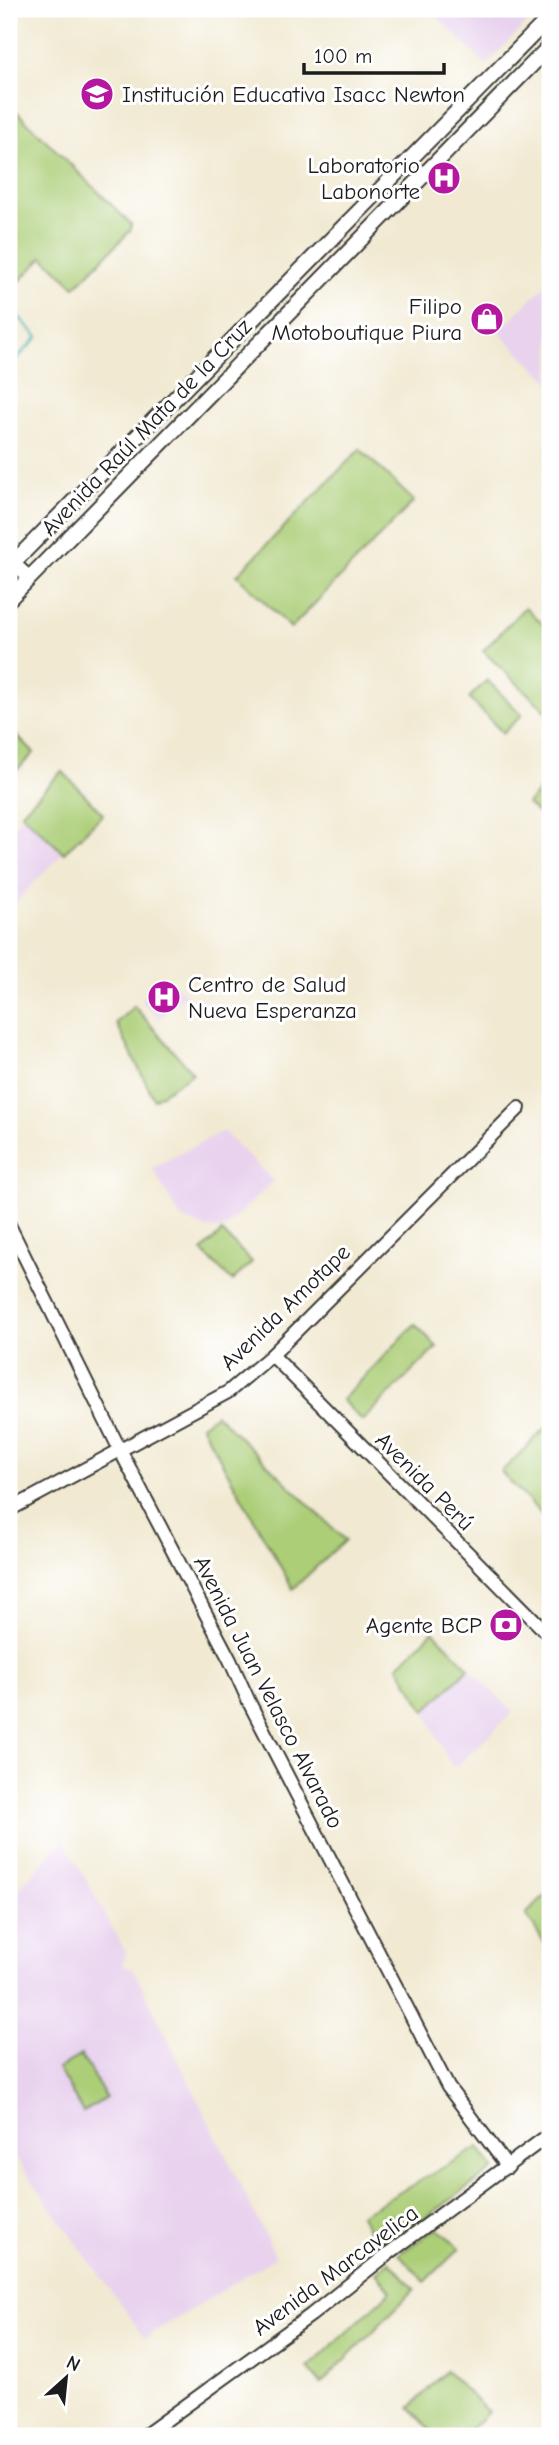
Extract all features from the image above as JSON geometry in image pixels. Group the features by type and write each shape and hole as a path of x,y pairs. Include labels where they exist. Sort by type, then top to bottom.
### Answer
{"main road":[{"name":"Avenida Raúl Mata de la Cruz","path":"10,563 550,17"},
{"name":"Avenida Raúl Mata de la Cruz","path":"10,596 550,46"}],"street":[{"path":"10,563 30,578"},
{"name":"Avenida Amotape","path":"9,1510 228,1392 272,1355 519,1108"},
{"name":"Avenida Juan Velasco Alvarado","path":"9,1225 120,1450 448,2087 508,2168"},
{"name":"Avenida Perú","path":"272,1355 550,1636"},
{"name":"Avenida Marcavelica","path":"144,2436 508,2168 550,2134"}],"shaded area":[{"path":"430,9 540,9 486,65"},
{"path":"550,280 550,382 501,335 501,330"},
{"path":"24,816 62,854 9,909 9,829"},
{"name":"Centro de Salud Nueva Esperanza","path":"165,976 186,994 159,1019 141,1000"},
{"path":"223,1131 273,1181 222,1230 202,1227 180,1217 152,1168"},
{"path":"469,1668 513,1712 457,1766 451,1766 425,1711"},
{"path":"64,1840 126,1953 122,1966 133,1969 276,2257 145,2338 9,2149 9,1899"}],"green space":[{"path":"11,112 17,112 131,224 131,230 75,287 43,257 9,292"},
{"path":"360,449 414,501 291,628 237,575"},
{"path":"525,607 550,631 550,715 483,651"},
{"path":"487,680 522,715 503,733 469,698"},
{"path":"13,732 34,753 9,778 9,736"},
{"path":"62,771 103,814 64,853 21,813"},
{"path":"550,779 550,822 549,823 527,804"},
{"path":"134,1006 193,1073 154,1099 116,1023"},
{"path":"222,1232 252,1262 232,1281 202,1251"},
{"path":"415,1324 437,1347 362,1421 342,1400"},
{"path":"216,1414 345,1540 293,1589 201,1425"},
{"path":"550,1424 550,1523 501,1472"},
{"path":"433,1631 469,1668 425,1711 398,1666"},
{"path":"550,1892 550,1947 548,1949 526,1914"},
{"path":"81,2055 106,2098 83,2112 58,2069"},
{"path":"479,2147 494,2169 380,2250 360,2215"},
{"path":"437,2228 460,2248 425,2282 399,2254"},
{"path":"389,2261 415,2289 321,2384 308,2368 391,2291 376,2273"},
{"path":"446,2371 488,2412 464,2436 427,2436 432,2432 410,2408"}],"waterway":[{"path":"9,307 38,337 9,366"}],"place":[{"name":"Institución Educativa Isacc Newton","path":"97,94"},
{"name":"Laboratorio Labonorte","path":"444,178"},
{"name":"Filipo Motoboutique Piura","path":"487,319"},
{"name":"Centro de Salud Nueva Esperanza","path":"164,997"},
{"name":"Agente BCP","path":"506,1625"}]}
